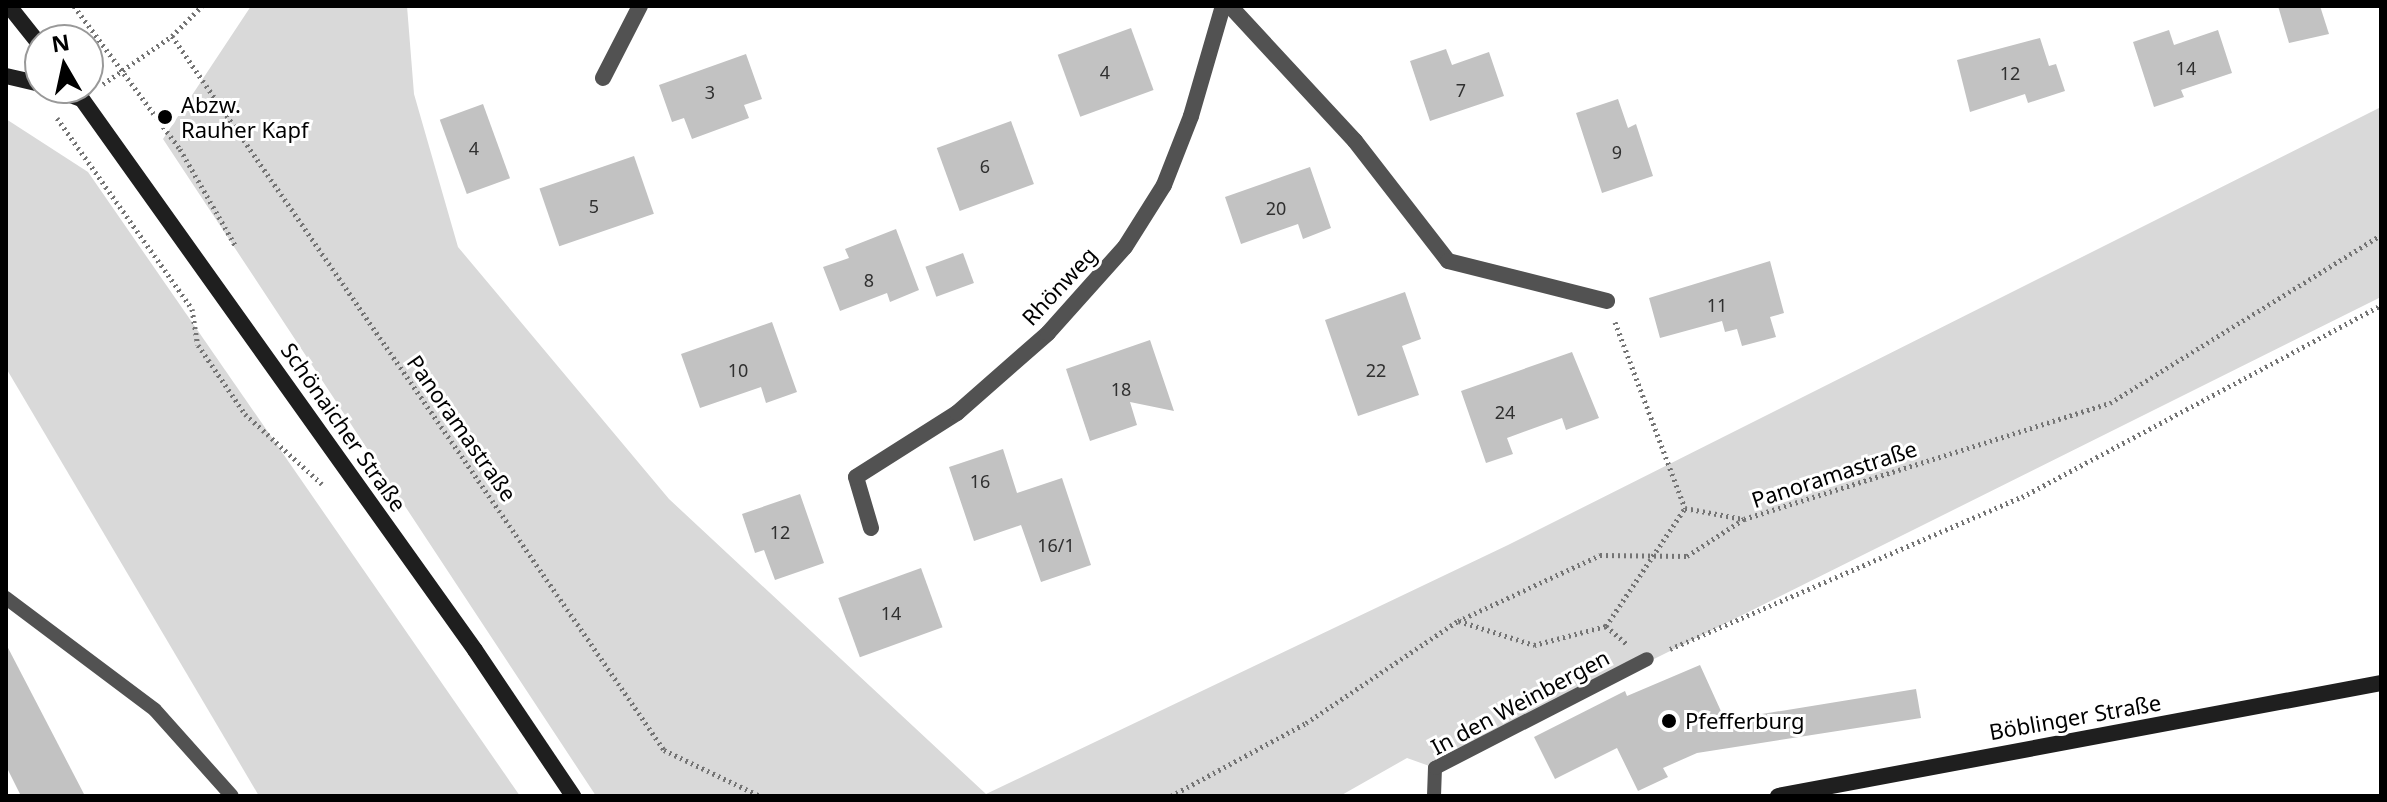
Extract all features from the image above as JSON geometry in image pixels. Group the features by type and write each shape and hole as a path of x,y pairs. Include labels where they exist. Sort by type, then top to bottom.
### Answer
{"main road":[{"path":"9,6 24,25"},
{"name":"Schönaicher Straße","path":"86,104 475,650 573,796"},
{"name":"Böblinger Straße","path":"1778,796 2381,683"}],"street":[{"path":"603,78 640,6"},
{"name":"Rhönweg","path":"871,528 856,477 957,413 1048,333 1125,247 1164,185 1191,116 1223,6"},
{"path":"1230,6 1355,141 1448,261 1607,301"}],"lane":[{"path":"6,598 155,710 232,796"},
{"name":"In den Weinbergen","path":"1434,796 1435,768 1647,659"}],"path":[{"path":"74,6 180,149 235,245"},
{"path":"121,71 172,36 202,6"},
{"name":"Panoramastraße","path":"172,36 664,750 760,796"},
{"path":"43,110 55,115 192,309 198,345 245,414 324,487"},
{"name":"Panoramastraße","path":"1171,796 1306,723 1458,621 1600,555 1652,559 1687,556 1744,519 2110,403 2381,235"},
{"path":"1607,301 1685,508"},
{"path":"1647,659 2022,497 2381,305"},
{"path":"1685,508 1744,519"},
{"path":"1458,621 1534,645 1606,626 1685,508"}],"shaded area":[{"path":"251,6 407,6 414,94 458,247 669,499 986,794 1508,545 2381,107 2381,297 1435,768 1407,758 1340,796 596,796 163,139"},
{"path":"6,119 88,172 520,796 259,796 6,368"}],"building":[{"path":"2278,6 2320,6 2329,34 2289,43"},
{"path":"1131,28 1154,90 1080,117 1058,55"},
{"path":"2169,30 2174,45 2218,30 2232,73 2181,90 2184,97 2154,107 2133,42"},
{"path":"2040,38 2049,66 2056,64 2065,91 2028,103 2025,94 1970,112 1957,60"},
{"path":"1446,49 1452,65 1489,52 1504,96 1430,121 1410,61"},
{"path":"746,54 762,99 744,105 749,118 692,139 684,118 672,122 659,85"},
{"path":"1618,99 1628,128 1636,124 1653,176 1602,193 1576,113"},
{"path":"483,104 510,178 467,194 440,120"},
{"path":"1011,121 1034,184 960,211 937,148"},
{"path":"634,156 654,214 559,246 539,189"},
{"path":"1310,167 1331,228 1303,239 1298,224 1241,244 1225,197"},
{"path":"896,229 919,290 890,302 887,293 840,311 823,267 849,258 845,249"},
{"path":"963,253 974,283 936,297 925,267"},
{"path":"1770,261 1784,313 1770,317 1776,337 1742,346 1737,329 1725,332 1722,321 1660,338 1649,298"},
{"path":"1405,292 1421,339 1402,346 1419,395 1358,416 1325,320"},
{"path":"772,322 797,392 766,403 761,387 700,408 681,354"},
{"path":"1150,340 1174,411 1130,402 1137,425 1090,441 1066,369"},
{"path":"1572,352 1599,418 1566,430 1562,418 1507,438 1513,454 1486,463 1461,391"},
{"path":"1003,449 1017,493 1062,478 1091,565 1041,582 1021,525 974,541 949,467"},
{"path":"800,494 824,563 775,580 764,550 755,553 742,514"},
{"path":"921,568 943,627 860,657 838,598"},
{"path":"6,644 85,796 21,796 6,766"},
{"path":"1700,665 1725,720 1916,689 1921,718 1697,753 1663,768 1668,777 1638,791 1617,748 1555,779 1534,737 1625,691 1627,696"}],"place":[{"name":"Abzw. Rauher Kapf","path":"165,117"},
{"name":"Pfefferburg","path":"1669,721"}]}
